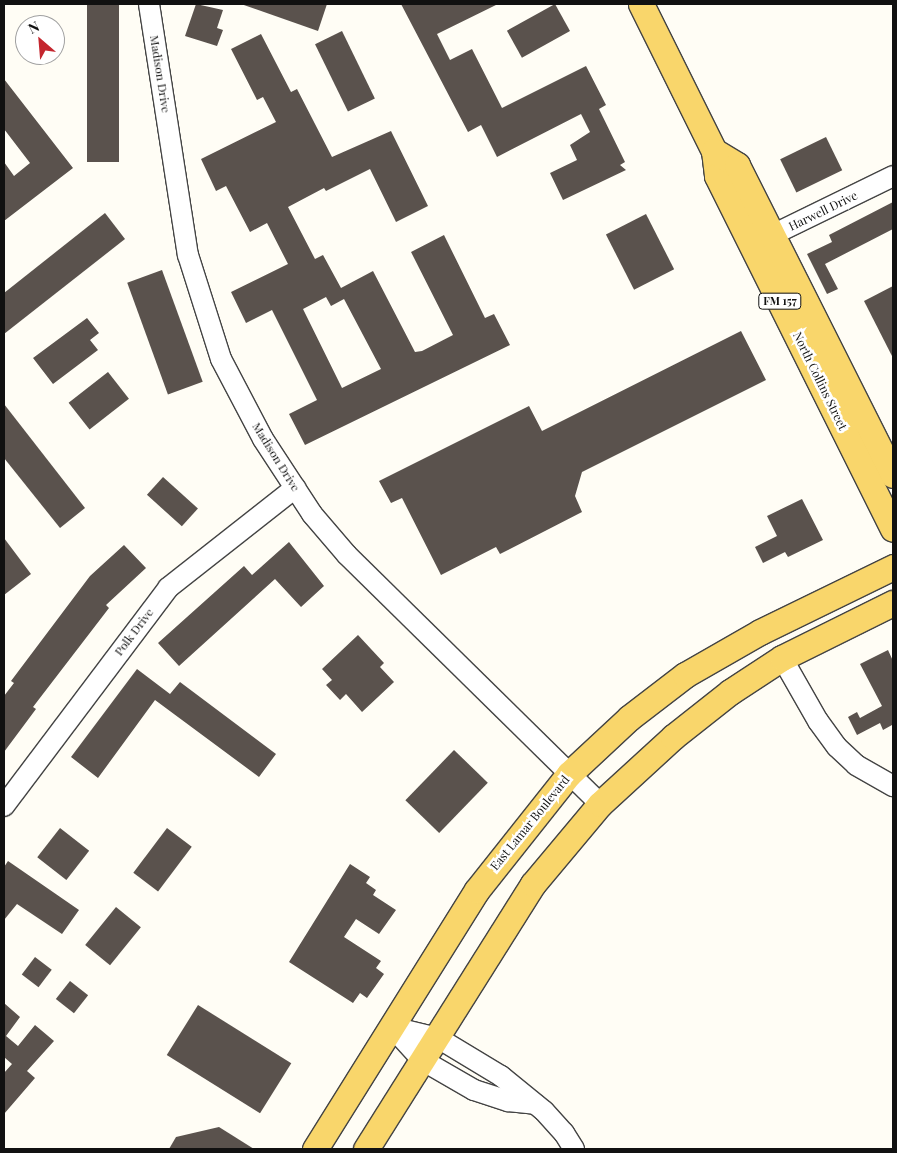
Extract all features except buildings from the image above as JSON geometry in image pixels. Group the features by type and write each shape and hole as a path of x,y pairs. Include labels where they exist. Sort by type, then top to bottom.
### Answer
{"main road":[{"name":"North Collins Street","path":"641,4 714,150 717,176 762,240 893,475"},
{"name":"North Collins Street","path":"762,240 893,529"},
{"name":"East Lamar Boulevard","path":"315,1149 477,890 569,774 629,718 685,675 760,632 893,567"},
{"path":"366,1149 438,1038 533,884 600,804 680,731 730,692 782,658 893,603"}],"street":[{"name":"Madison Drive","path":"149,4 188,255 221,359 263,439 312,514 347,555 600,804"},
{"name":"Harwell Drive","path":"762,240 893,176"},
{"name":"Polk Drive","path":"4,806 168,588 295,488"},
{"path":"782,658 818,721 837,747 856,765 893,786"},
{"path":"392,1027 438,1038 501,1076 535,1104 564,1133 574,1149"},
{"path":"392,1027 422,1060 474,1090 508,1101 535,1104"}]}
